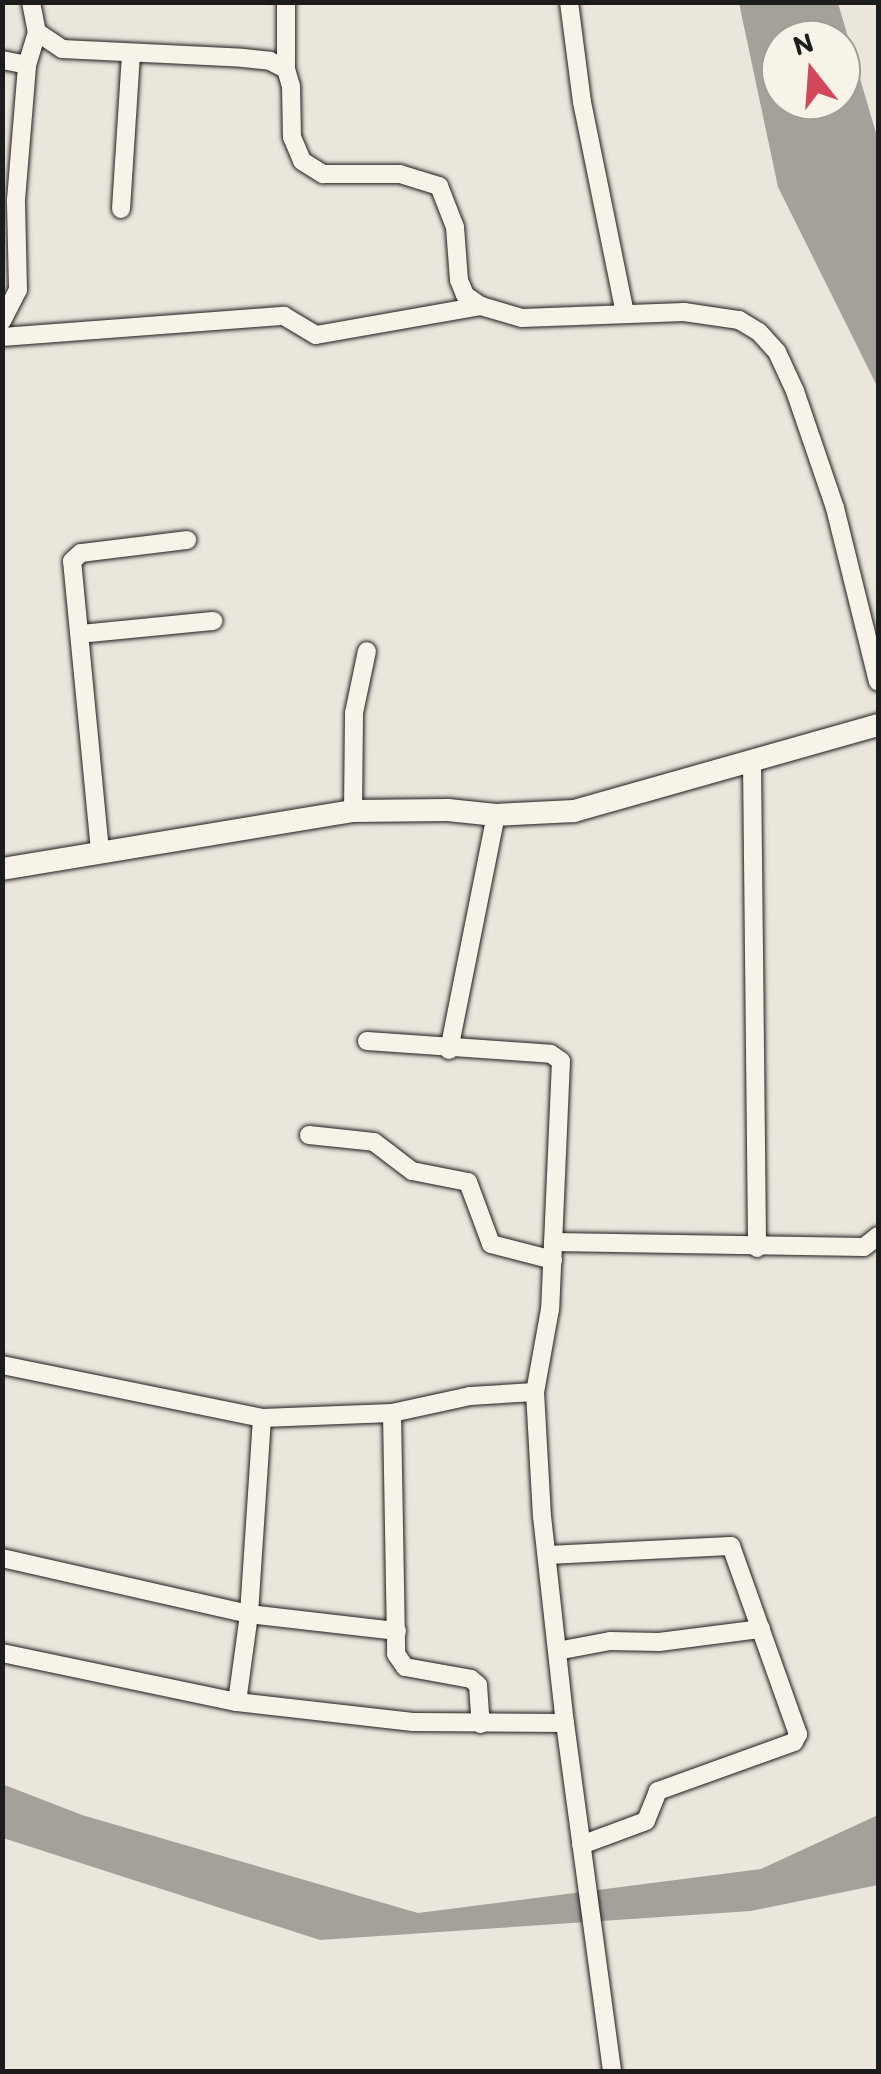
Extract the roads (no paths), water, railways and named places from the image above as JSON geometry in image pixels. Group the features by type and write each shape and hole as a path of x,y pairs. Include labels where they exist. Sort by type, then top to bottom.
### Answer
{"main road":[{"path":"2,868 353,811 448,810 496,816 574,810 878,726"}],"street":[{"path":"2,321 18,290 16,200 27,65 36,32 31,2"},
{"path":"286,2 292,138 302,161 323,174 400,174 439,186 455,228 459,280 465,294 481,306 522,318 684,312 739,320 759,332 777,352 835,508 878,682"},
{"path":"570,2 582,102 625,312"},
{"path":"36,32 62,49 132,56 243,58 270,61 286,69"},
{"path":"120,210 132,56"},
{"path":"2,60 27,65"},
{"path":"2,337 284,316 316,335 481,306"},
{"path":"100,851 73,558 187,540"},
{"path":"80,634 214,621"},
{"path":"353,811 354,713 367,651"},
{"path":"752,762 757,1248"},
{"path":"449,1050 496,816"},
{"path":"366,1040 449,1050 550,1054 560,1060 550,1309 535,1392 546,1555 565,1723 612,2072"},
{"path":"308,1135 374,1142 412,1171 468,1182 492,1244 553,1251 864,1247 878,1236"},
{"path":"2,1365 262,1418 392,1414 470,1396 535,1392"},
{"path":"392,1414 396,1654 405,1668 478,1685 480,1724"},
{"path":"237,1702 249,1614 262,1418"},
{"path":"546,1555 728,1544 798,1738 658,1790 646,1820 581,1846"},
{"path":"2,1558 249,1614 397,1631"},
{"path":"557,1652 610,1641 659,1642 760,1629"},
{"path":"2,1652 237,1702 413,1722 565,1723"}]}
